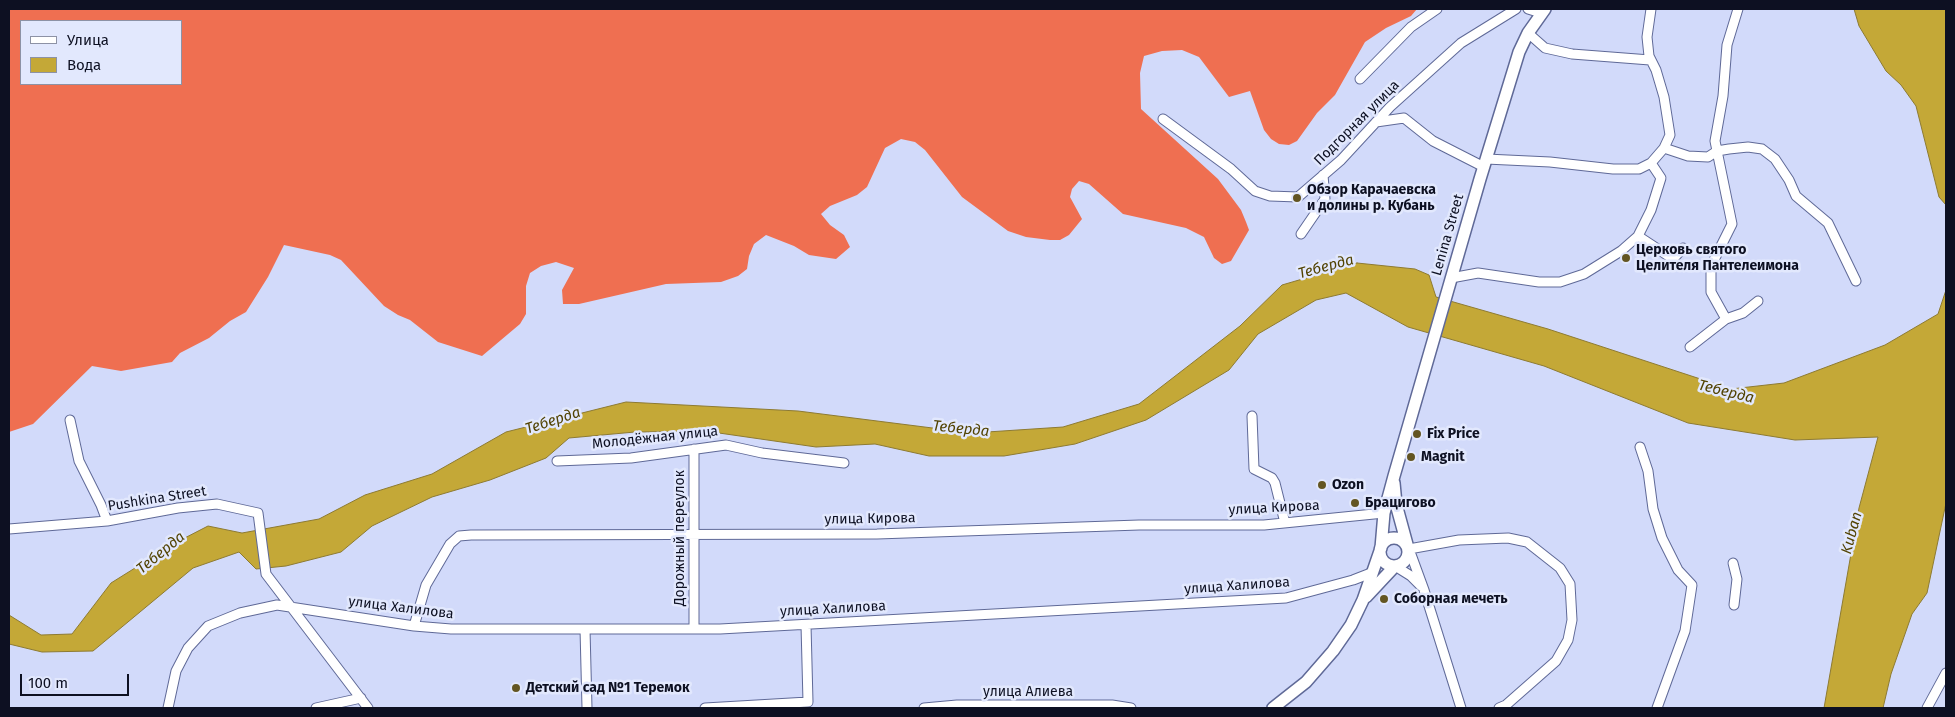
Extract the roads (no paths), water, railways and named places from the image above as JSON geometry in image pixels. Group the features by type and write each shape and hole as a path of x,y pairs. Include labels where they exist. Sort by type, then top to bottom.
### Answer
{"main road":[{"name":"Lenina Street","path":"1273,708 1306,682 1333,651 1351,625 1363,600 1381,548 1384,513 1394,476 1485,163 1520,52 1528,33 1543,11"},
{"name":"Lenina Street","path":"1394,476 1396,504 1408,549"},
{"path":"1396,538 1404,542 1408,549 1407,559 1395,566 1383,561 1381,548 1384,542 1396,538"},
{"name":"Lenina Street","path":"1363,600 1395,566"}],"street":[{"path":"1360,79 1411,27 1437,9"},
{"name":"Подгорная улица","path":"1163,119 1231,169 1254,191 1270,196 1298,197 1342,160 1376,122 1461,43 1516,9"},
{"path":"1528,9 1543,11"},
{"path":"1376,122 1404,118 1433,141 1485,163 1550,162 1613,169 1639,169 1651,163 1664,148 1670,135 1664,97 1656,70 1650,60 1647,37 1651,9"},
{"path":"1726,319 1711,292 1711,266 1732,224 1715,141 1723,96 1727,45 1738,9"},
{"path":"1528,33 1545,48 1572,54 1650,60"},
{"path":"1664,148 1688,156 1708,157 1717,151 1748,147 1762,149 1775,159 1789,180 1796,196 1828,223 1856,281"},
{"path":"1451,278 1478,273 1538,282 1560,282 1584,274 1621,251 1638,236 1651,210 1661,178 1651,163"},
{"path":"1301,234 1325,199 1323,175"},
{"path":"1638,236 1673,259 1683,248"},
{"path":"1690,347 1726,319 1743,313 1758,302"},
{"path":"1252,416 1254,469 1272,478 1275,482 1285,523"},
{"path":"70,420 79,461 107,521"},
{"name":"Молодёжная улица","path":"557,461 631,458 726,444 762,453 844,462"},
{"path":"1640,447 1648,471 1653,509 1662,538 1678,570 1692,585 1685,631 1657,708"},
{"name":"Дорожный переулок","path":"694,449 694,628"},
{"name":"Pushkina Street","path":"9,529 107,521 178,508 218,504 258,513 266,574 368,708"},
{"name":"улица Кирова","path":"414,626 426,585 450,544 459,536 533,534 877,534 1026,528 1285,523 1384,513"},
{"path":"1461,708 1424,590 1408,549 1460,540 1508,538 1528,542 1560,568 1570,584 1572,620 1568,640 1556,661 1506,705 1499,708"},
{"path":"1733,563 1737,579 1734,605"},
{"path":"1395,566 1411,576 1424,590"},
{"name":"улица Халилова","path":"168,708 176,671 188,648 208,626 250,611 277,605 414,626 451,629 694,628 806,625 1044,610 1286,598 1353,580 1371,573"},
{"path":"705,708 808,702 806,625"},
{"path":"585,629 586,708"},
{"path":"1927,708 1945,679"},
{"path":"316,708 361,698"},
{"name":"улица Алиева","path":"924,708 957,705 1112,705 1131,708"}],"water":[{"path":"1854,9 1946,9 1946,205 1939,197 1916,106 1901,85 1886,71 1859,26"},
{"name":"Теберда","path":"1357,263 1415,269 1429,275 1436,297 1548,329 1731,389 1784,383 1885,345 1938,314 1946,290 1946,503 1927,593 1912,614 1891,674 1883,708 1824,708 1859,508 1878,437 1795,440 1688,423 1544,366 1408,327 1346,293 1316,300 1258,334 1229,370 1146,420 1075,444 1004,456 929,456 875,444 816,447 705,431 635,432 569,438 546,458 490,480 432,497 372,526 341,552 286,566 256,569 239,552 193,568 93,651 42,652 9,644 9,615 41,635 72,634 111,583 175,543 208,526 242,533 319,519 365,495 432,474 506,432 626,402 798,411 972,433 1063,427 1139,404 1240,326 1282,285"}],"place":[{"name":"Обзор Карачаевска и долины р. Кубань","path":"1297,198"},
{"name":"Церковь святого Целителя Пантелеимона","path":"1626,258"},
{"name":"Fix Price","path":"1417,434"},
{"name":"Magnit","path":"1411,457"},
{"name":"Ozon","path":"1322,485"},
{"name":"Брацигово","path":"1355,503"},
{"name":"Соборная мечеть","path":"1384,599"},
{"name":"Детский сад №1 Теремок","path":"516,688"}],"water label":[{"name":"Kuban","path":"1852,533"}]}
